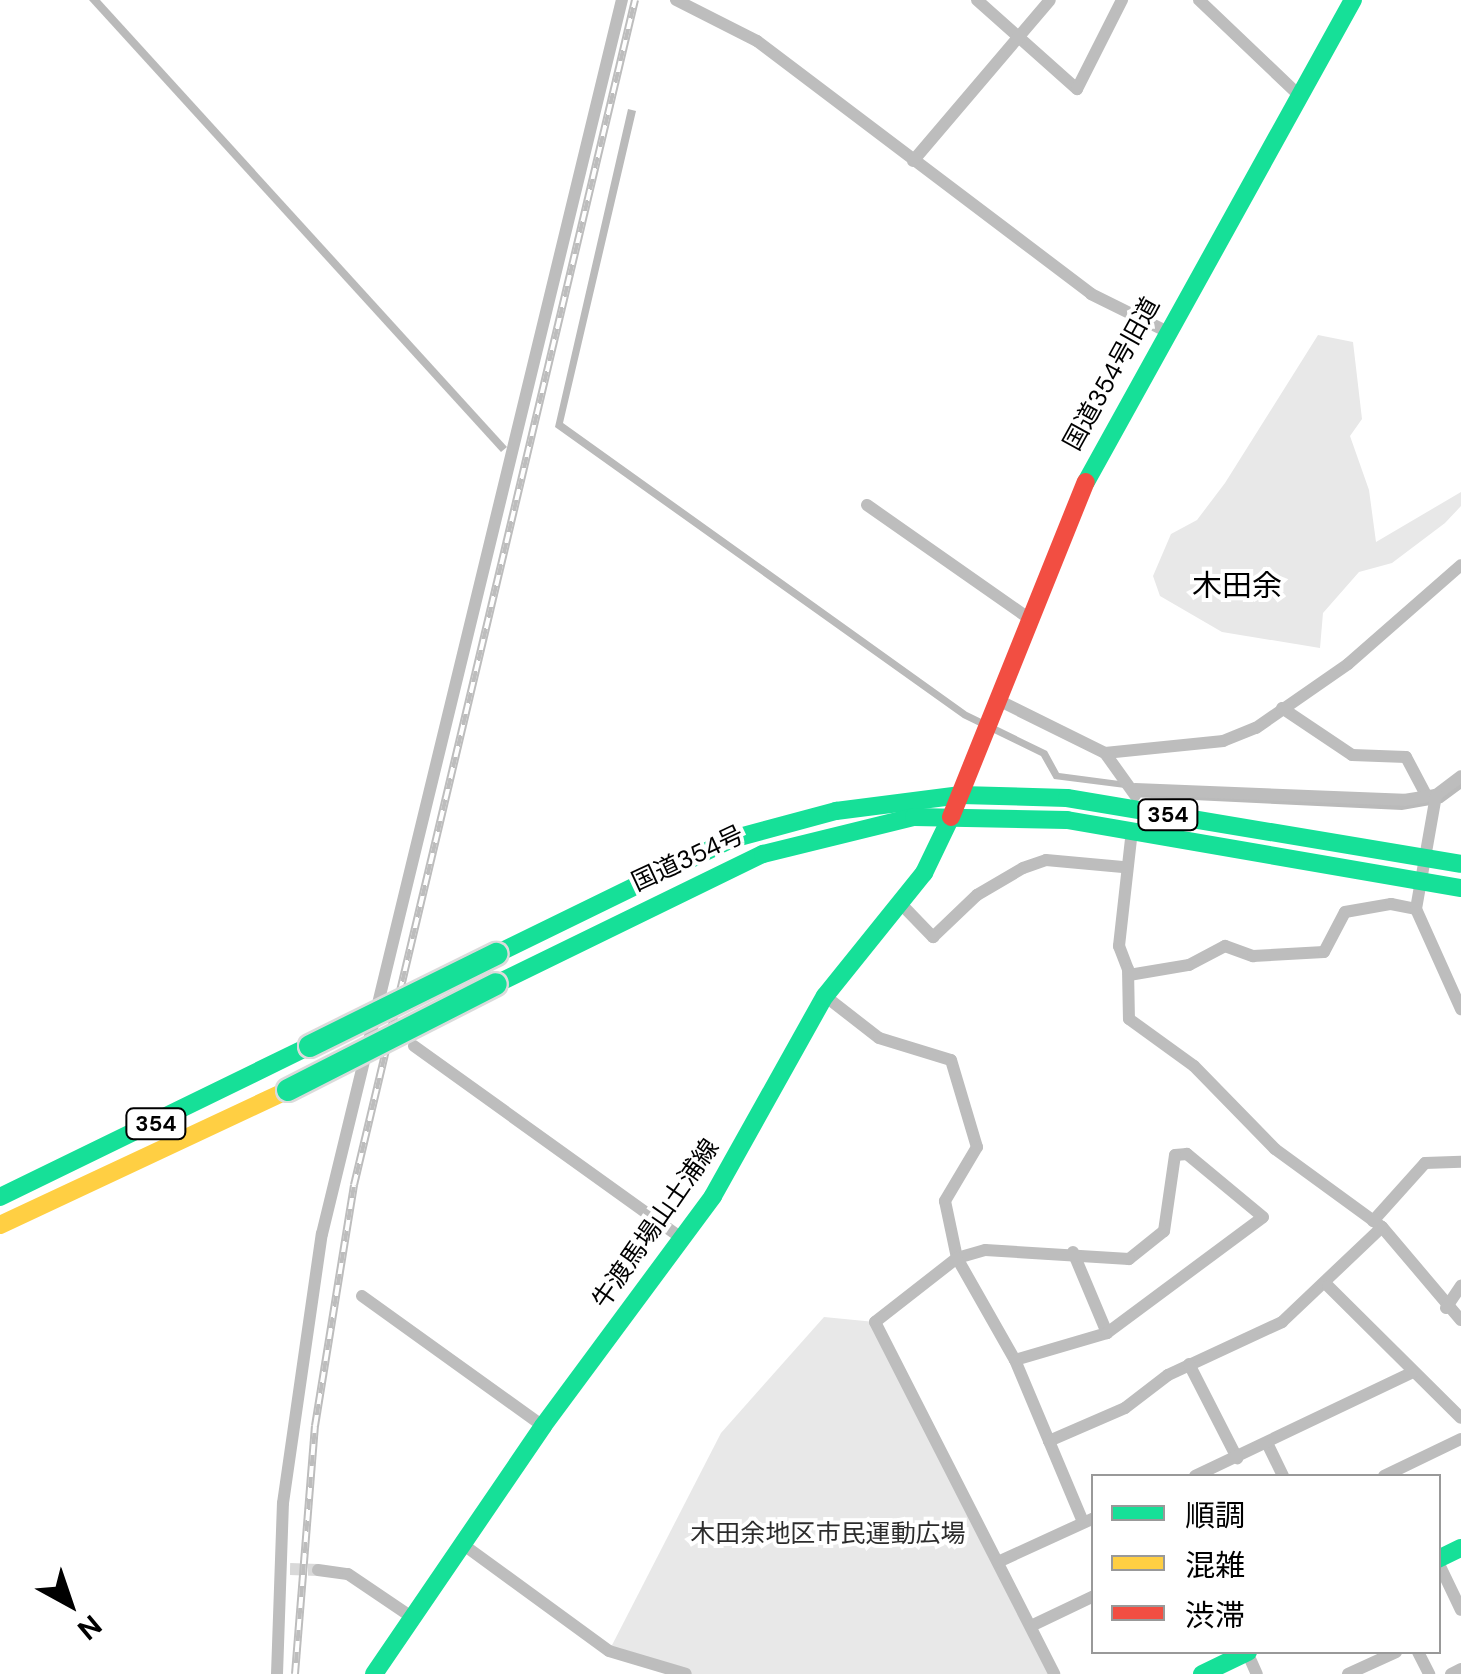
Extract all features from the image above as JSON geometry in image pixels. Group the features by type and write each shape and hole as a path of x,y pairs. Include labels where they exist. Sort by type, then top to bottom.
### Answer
{"main road":[{"name":"国道354号旧道","path":"957,805 1027,617 1086,481 1353,0"},
{"name":"国道354号","path":"0,1197 732,838 836,811 1067,798 1420,871 1461,888"},
{"name":"国道354号","path":"0,1225 288,1090 764,854 957,805"},
{"name":"牛渡馬場山土浦線","path":"374,1674 543,1426 684,1240 740,1154 825,996 902,905 957,805"},
{"name":"国道354号","path":"1420,871 1461,864"},
{"path":"1202,1674 1244,1654"}],"street":[{"path":"277,1674 284,1570 322,1234 622,0"},
{"path":"676,0 757,41 1091,294 1168,332"},
{"path":"977,0 1077,89 1122,0"},
{"path":"913,161 1050,0"},
{"path":"1198,0 1301,96"},
{"path":"867,505 1027,617"},
{"path":"996,698 1105,753 1224,741 1348,664 1461,565"},
{"path":"1282,708 1352,756 1406,757 1431,795 1416,909 1461,1009"},
{"path":"1105,753 1134,810 1123,867 1120,946 1129,976 1129,1019 1143,1034 1194,1066 1275,1149 1377,1224 1446,1308 1461,1320"},
{"path":"1134,810 1404,800 1431,795 1461,776"},
{"path":"902,905 933,937 977,895 1022,868 1046,860 1123,867"},
{"path":"1129,976 1189,965 1224,946 1253,956 1324,952 1354,908 1391,904 1416,909"},
{"path":"825,996 880,1038 951,1060 977,1147 945,1201 957,1258 1014,1360 1048,1441 1088,1520 998,1562"},
{"path":"414,1046 684,1240"},
{"path":"1014,1360 1107,1333 1263,1217 1187,1154 1175,1155 1164,1231 1130,1259 1073,1252 985,1250 957,1258 874,1322 1054,1674"},
{"path":"1048,1441 1125,1408 1190,1364 1282,1322 1328,1286 1426,1163 1461,1162"},
{"path":"1073,1252 1107,1333"},
{"path":"1328,1286 1461,1418"},
{"path":"1446,1308 1461,1286"},
{"path":"362,1296 543,1426"},
{"path":"1190,1364 1237,1458"},
{"path":"1200,1474 1268,1445 1414,1372"},
{"path":"1388,1474 1461,1439"},
{"path":"1268,1445 1282,1474"},
{"path":"461,1543 609,1651 686,1674"},
{"path":"1441,1567 1461,1610"},
{"path":"318,1570 348,1574 410,1616"},
{"path":"1030,1626 1091,1597"},
{"path":"1348,1674 1392,1654"},
{"path":"1451,1674 1461,1670"}],"green space":[{"path":"1318,335 1353,342 1362,419 1350,436 1369,490 1376,542 1461,492 1461,506 1445,523 1392,563 1359,572 1323,613 1320,648 1222,632 1160,596 1153,576 1171,534 1197,520 1225,483"},
{"name":"木田余地区市民運動広場","path":"824,1317 875,1322 1054,1674 686,1674 609,1651 721,1433"}],"shaded area":[{"path":"89,0 100,0 507,447 501,452"},
{"path":"628,109 636,111 563,423 967,712 1047,751 1059,773 1127,782 1132,790 1403,804 1461,780 1461,789 1442,803 1402,810 1131,797 1125,788 1054,779 1041,756 963,718 555,427"}],"tunnel":[{"path":"290,1569 318,1570"}],"railway":[{"path":"295,1674 315,1426 354,1185 635,0"}],"traffic: fast":[{"path":"1086,482 1353,0"},
{"path":"496,954 732,839 836,811 961,795 1067,798 1461,864"},
{"path":"496,984 763,854 914,817 1067,820 1461,888"},
{"path":"374,1674 543,1426 713,1196 825,996 924,873 951,817"},
{"path":"310,1046 496,954"},
{"path":"288,1090 496,984"},
{"path":"0,1197 310,1046"},
{"path":"1441,1558 1461,1548"},
{"path":"1202,1674 1244,1654"}],"traffic: slow":[{"path":"0,1225 288,1090"}],"traffic: jam":[{"path":"951,817 1086,482"}],"district":[{"name":"木田余","path":"1237,586"}]}
